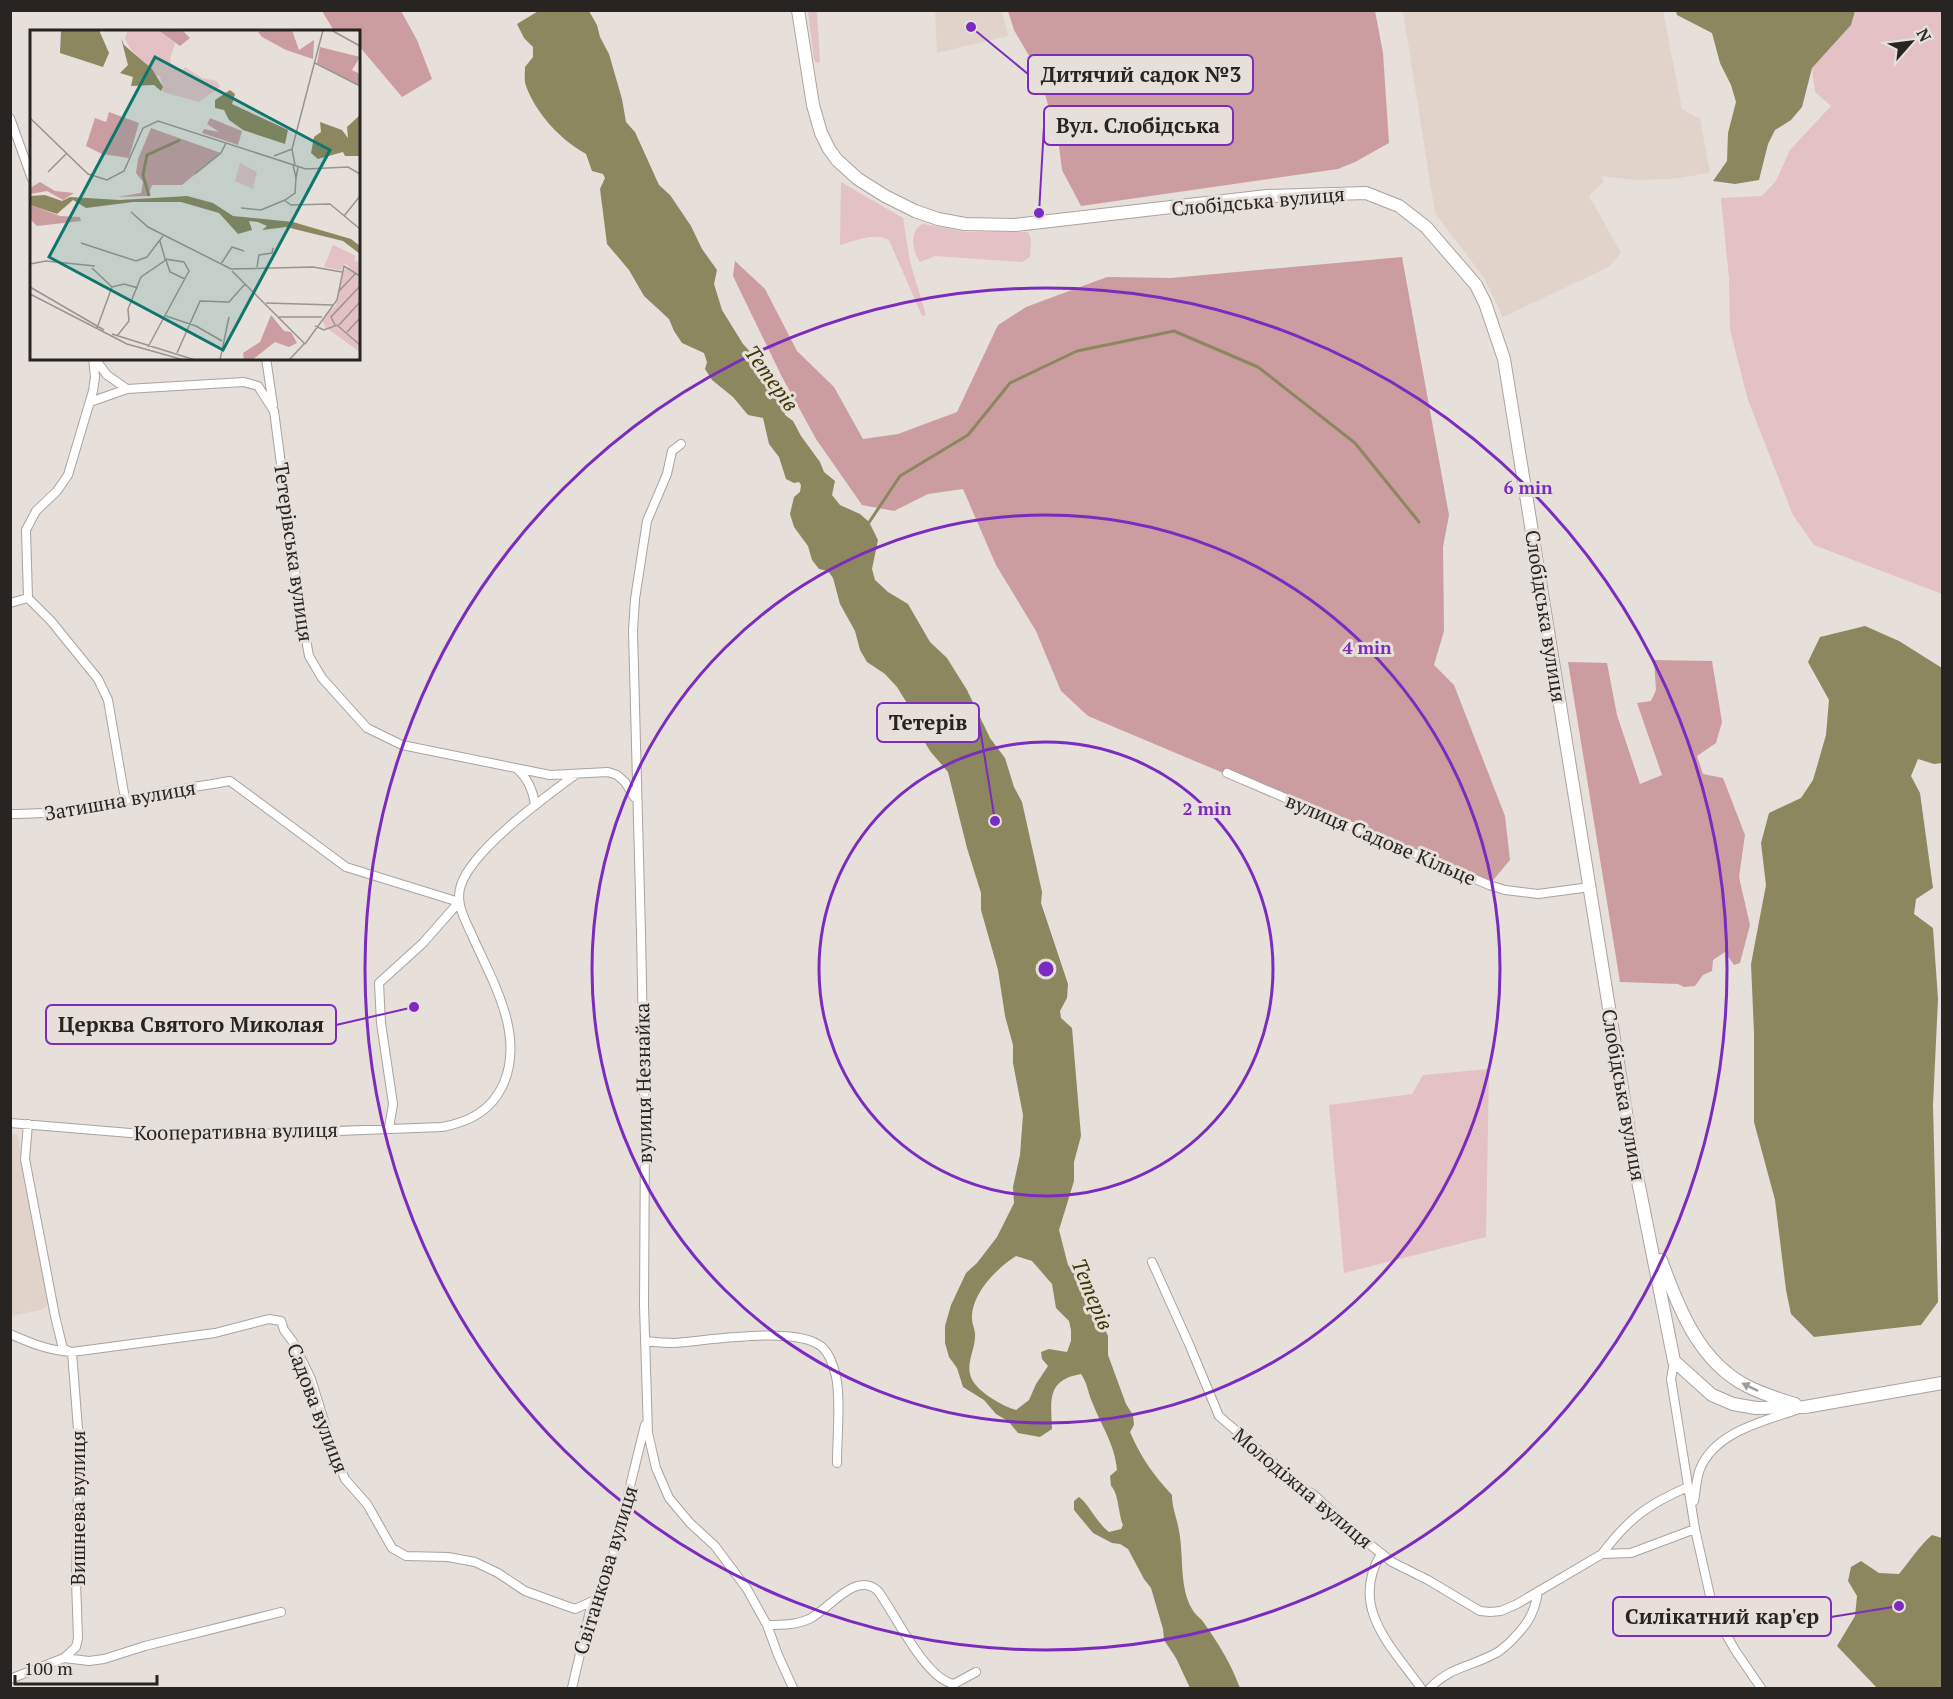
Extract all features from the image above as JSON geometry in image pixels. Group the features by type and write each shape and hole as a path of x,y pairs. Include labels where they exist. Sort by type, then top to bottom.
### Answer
{"street":[{"name":"Слобідська вулиця","path":"798,10 813,105 821,133 829,149 837,160 858,179 915,211 938,219 965,224 1015,225 1267,196 1366,193 1399,206 1426,227 1476,285 1485,303 1504,359 1633,1156 1674,1361"},
{"path":"10,118 30,174"},
{"path":"94,360 95,377 90,402 68,475 57,491 36,512 26,530 28,598 51,621 98,679 108,700 125,800"},
{"path":"96,360 107,375 127,389"},
{"path":"266,360 274,411"},
{"path":"90,402 127,389 270,379"},
{"name":"Тетерівська вулиця","path":"244,382 253,383 261,388 274,411 309,656 322,678 367,728 402,745 550,775 608,772 617,775 631,789 636,804"},
{"name":"вулиця Незнайка","path":"681,444 672,451 667,474 647,521 635,599 632,656 641,933 648,1433 656,1468 669,1498 725,1558 747,1589 767,1625 793,1689"},
{"path":"10,603 28,598"},
{"path":"516,768 530,784 535,805"},
{"name":"вулиця Садове Кільце","path":"1227,773 1505,890 1538,894 1590,886"},
{"path":"389,1128 393,1104 381,1023 379,983 423,943 459,902 460,886 484,850 535,805 575,775"},
{"name":"Затишна вулиця","path":"10,814 37,815 76,811 230,781 346,867 459,902"},
{"name":"Кооперативна вулиця","path":"10,1124 154,1135 271,1134 442,1127 463,1123 489,1105 500,1092 509,1072 510,1052 509,1028 503,1005 465,921 459,902"},
{"path":"28,1124 25,1160 55,1316 63,1349 72,1352"},
{"path":"1645,1214 1679,1307 1706,1352 1723,1370 1746,1386 1805,1407"},
{"name":"Молодіжна вулиця","path":"1152,1262 1219,1416 1392,1562 1480,1611 1501,1611 1602,1554 1618,1533 1649,1506 1688,1487"},
{"name":"Садова вулиця","path":"72,1352 215,1333 269,1319 281,1321 314,1387 334,1453 345,1479 367,1504 392,1548 406,1556 448,1557 476,1562 525,1591 576,1609 595,1600"},
{"path":"10,1334 45,1348 72,1352"},
{"path":"645,1341 670,1343 733,1337 779,1337 802,1339 823,1347 832,1364 837,1384 837,1463"},
{"name":"Вишнева вулиця","path":"64,1658 76,1647 78,1638 76,1581 79,1442 72,1352"},
{"path":"1674,1361 1712,1395 1733,1404 1756,1408 1805,1407 1942,1383"},
{"path":"1674,1361 1671,1379 1695,1529 1710,1600 1731,1643 1761,1689"},
{"path":"1693,1510 1697,1477 1701,1466 1719,1444 1729,1436 1752,1425 1805,1407"},
{"name":"Світанкова вулиця","path":"572,1689 590,1611 609,1572 647,1416"},
{"name":"Молодіжна вулиця","path":"1602,1554 1631,1553 1695,1529"},
{"path":"1382,1554 1374,1566 1370,1580 1368,1596 1371,1609 1376,1625 1421,1689"},
{"path":"767,1625 794,1624 809,1620 848,1590 860,1585 870,1586 883,1598 912,1644 940,1679 954,1684 976,1672"},
{"path":"1430,1689 1439,1678 1457,1667 1497,1653 1525,1628 1535,1609 1538,1592"},
{"path":"10,1679 64,1658 89,1661 104,1659 281,1612"}],"shaded area":[{"path":"322,11 401,11 417,40 432,79 402,97 360,47 360,30 333,30"},
{"path":"808,11 817,11 820,62 817,63 814,60"},
{"path":"935,11 1002,11 1008,36 937,53"},
{"path":"1008,11 1375,11 1383,53 1389,143 1338,169 1081,206 1062,170 1058,138 1038,71 1014,30"},
{"path":"1403,11 1663,11 1682,109 1700,119 1710,173 1671,179 1637,180 1601,176 1604,181 1589,196 1621,253 1609,267 1503,317 1485,279 1435,213"},
{"path":"1855,11 1942,11 1942,594 1814,545 1793,515 1748,400 1730,330 1729,278 1721,198 1762,196 1776,181 1790,150 1831,106 1815,92 1812,68 1851,25"},
{"path":"841,182 903,218 910,262 926,315 922,316 889,240 871,237 840,245"},
{"path":"923,224 966,232 1028,232 1031,239 1030,257 1022,262 935,256 920,262 913,241 915,231"},
{"path":"1402,257 1449,515 1443,547 1444,631 1434,665 1454,685 1505,816 1510,860 1489,885 1088,716 1061,691 1036,631 996,565 963,489 928,494 894,511 862,505 816,439 782,377 733,276 735,261 765,289 797,351 834,387 863,439 898,434 957,412 998,325 1026,307 1107,277 1171,278"},
{"path":"1654,660 1712,661 1722,722 1716,743 1697,756 1703,774 1723,778 1745,835 1739,877 1750,925 1740,963 1734,965 1725,952 1713,960 1712,971 1703,975 1695,986 1620,982 1568,662 1607,663 1617,715 1640,784 1662,775 1637,703 1651,701 1656,690"},
{"path":"1489,1069 1486,1237 1344,1273 1329,1105 1412,1094 1423,1075"},
{"path":"10,1134 17,1134 50,1292 48,1304 41,1310 11,1316"}],"water":[{"path":"540,10 589,11 609,54 626,122 635,132 659,185 670,195 717,270 714,284 722,310 743,344 779,383 785,415 793,421 824,472 835,481 832,495 840,505 860,514 869,522 878,540 872,569 875,580 888,592 908,604 930,642 947,658 967,690 990,738 1005,758 1014,787 1022,802 1042,892 1041,903 1068,984 1067,998 1060,1011 1061,1018 1072,1028 1081,1136 1074,1162 1074,1181 1059,1230 1068,1265 1082,1282 1108,1336 1108,1355 1126,1404 1133,1415 1134,1425 1130,1432 1148,1465 1172,1495 1180,1541 1183,1581 1188,1600 1193,1611 1203,1621 1220,1647 1240,1688 1190,1688 1176,1658 1164,1640 1151,1588 1128,1549 1093,1533 1074,1510 1074,1501 1079,1497 1109,1532 1121,1529 1123,1525 1116,1494 1111,1486 1110,1476 1117,1470 1114,1452 1081,1374 1062,1381 1056,1387 1051,1409 1052,1429 1040,1437 1018,1433 984,1400 963,1387 957,1368 949,1357 945,1343 945,1326 951,1305 966,1273 977,1263 997,1237 1014,1203 1013,1187 1020,1155 1023,1115 1013,1063 1013,1045 1005,1016 998,970 981,910 981,893 948,772 930,751 921,736 918,721 897,687 885,674 867,662 860,650 855,631 840,604 833,578 828,571 819,569 812,560 808,546 794,527 790,514 794,497 800,492 801,485 799,482 794,483 786,479 779,457 769,444 763,418 748,415 733,397 712,380 705,369 707,362 704,353 682,343 669,319 644,296 629,270 607,244 600,189 605,178 603,174 592,171 586,154 558,134 536,107 525,79 525,67 533,57 533,47 524,38 517,24","holes":["1016,1256 1032,1261 1052,1284 1056,1308 1069,1321 1071,1341 1067,1352 1049,1349 1041,1352 1042,1359 1048,1366 1029,1400 1016,1410 989,1396 972,1380 969,1369 975,1335 972,1321 973,1310 980,1291 1001,1267"]},
{"path":"1676,11 1855,11 1851,25 1812,68 1802,107 1791,120 1775,130 1768,144 1759,180 1735,184 1713,181 1727,161 1728,133 1736,102 1731,85 1720,63 1712,33 1677,15"},
{"path":"1865,626 1899,641 1942,668 1942,763 1934,764 1918,759 1911,776 1920,793 1933,888 1916,899 1914,914 1933,928 1938,999 1933,1105 1938,1302 1921,1325 1814,1337 1791,1314 1775,1200 1754,1122 1751,964 1766,885 1761,843 1769,813 1801,798 1813,780 1826,735 1829,700 1808,662 1820,637"},
{"path":"1932,1535 1942,1538 1942,1688 1877,1688 1837,1646 1855,1616 1857,1596 1848,1581 1851,1567 1861,1561 1879,1573 1899,1574"}],"waterway":[{"path":"868,524 900,476 968,435 1010,383 1077,351 1174,331 1258,367 1355,443 1419,522"}],"place":[{"name":"Дитячий садок №3","path":"971,27"},
{"name":"Вул. Слобідська","path":"1039,213"},
{"name":"Тетерів","path":"995,821"},
{"name":"Церква Святого Миколая","path":"414,1007"},
{"name":"Силікатний кар'єр","path":"1899,1606"}]}
